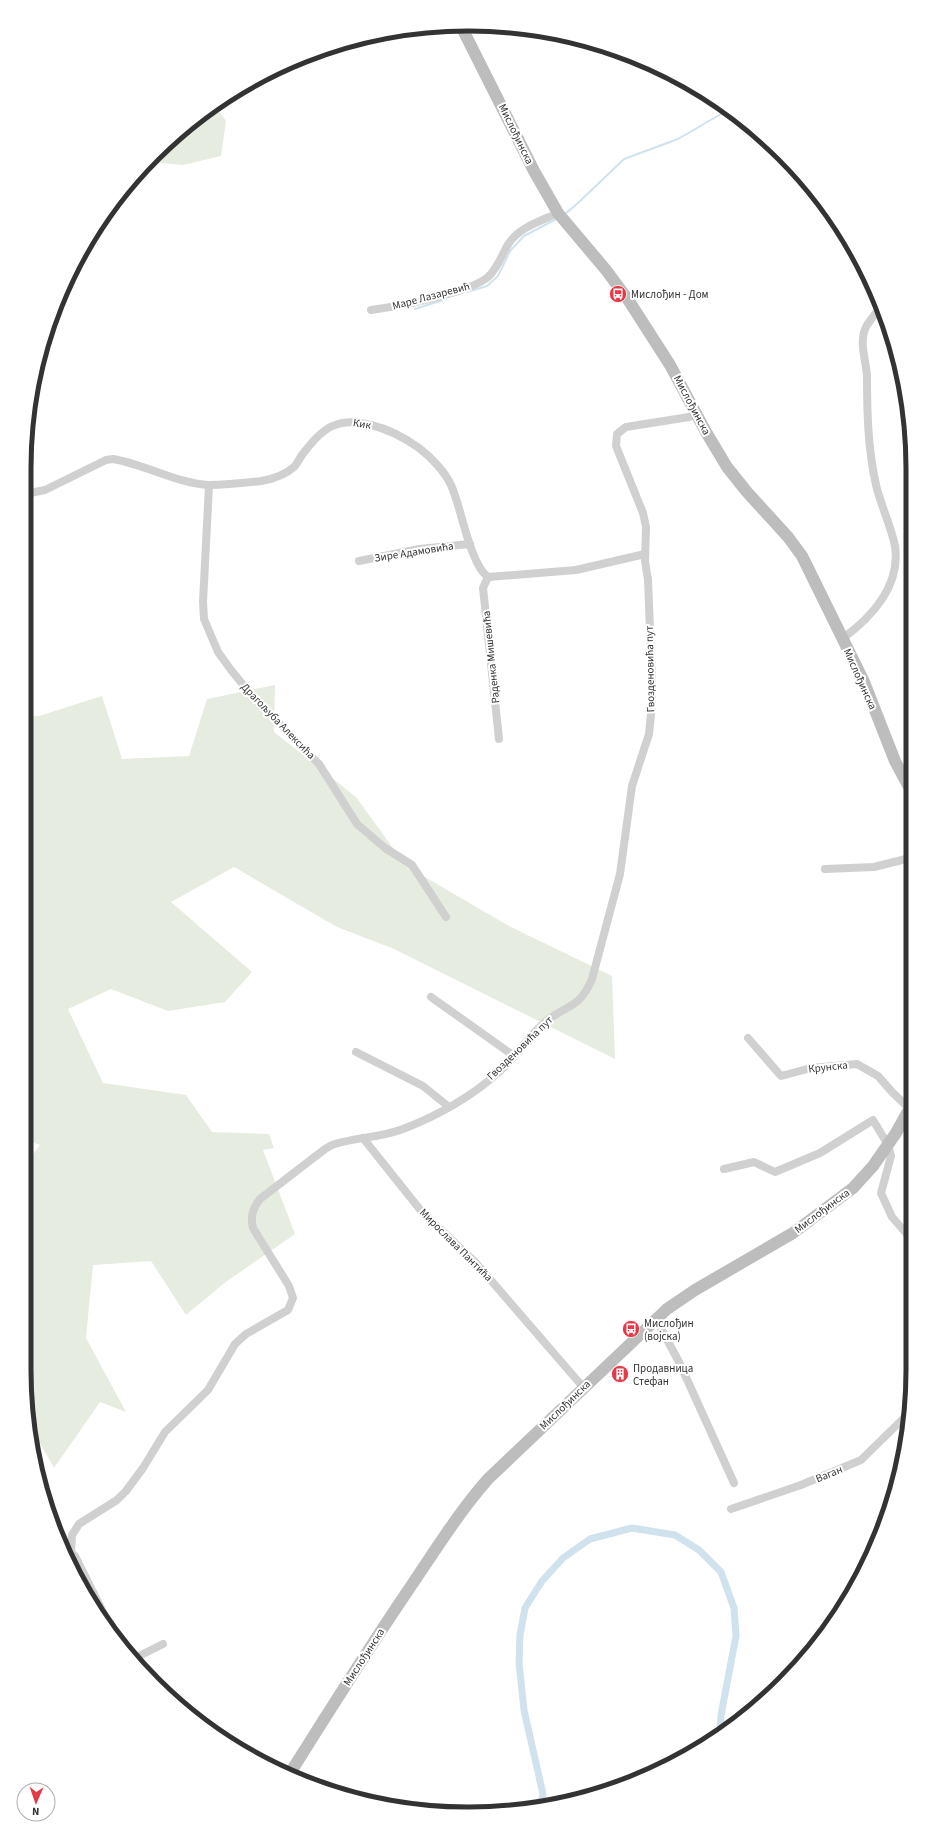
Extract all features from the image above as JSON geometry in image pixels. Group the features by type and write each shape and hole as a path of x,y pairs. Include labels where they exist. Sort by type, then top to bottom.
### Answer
{"main road":[{"name":"Мислођинска","path":"464,31 542,185 558,213 606,270 629,301 670,365 696,414 730,470 797,548 864,682 895,761 906,782"},
{"name":"Мислођинска","path":"292,1770 388,1621 472,1498 488,1479 656,1319 685,1296 768,1249 811,1220 858,1184 868,1174 906,1115"}],"street":[{"name":"Маре Лазаревић","path":"371,310 397,306 438,296 471,286 484,280 493,271 509,242 518,232 558,213"},
{"path":"842,639 879,605 888,590 895,562 894,546 876,486 867,433 866,371 863,336 866,326 877,311"},
{"name":"Гвозденовића пут","path":"69,1548 72,1535 79,1524 117,1500 126,1491 143,1468 165,1432 208,1390 235,1344 246,1334 288,1310 293,1302 293,1294 289,1286 253,1228 252,1222 254,1207 260,1199 325,1149 340,1142 402,1129 449,1107 472,1093 499,1072 514,1056 523,1043 545,1022 580,1001 586,993 592,979 607,925 623,857 628,805 632,786 649,734 651,719 652,679 648,580 645,554 646,528 643,513 617,449 617,434 626,427 689,417 696,414"},
{"name":"Кик","path":"31,493 45,490 106,460 113,459 209,485 247,482 278,476 294,467 313,442 334,424 356,421 380,427 401,437 420,449 433,461 451,485 470,544 480,567 488,577"},
{"name":"Драгољуба Алексића","path":"209,485 203,608 204,620 218,652 254,698 319,764 357,824 385,848 412,865 446,918"},
{"name":"Зире Адамовића","path":"359,561 419,550 470,544"},
{"path":"488,577 576,570 645,554"},
{"name":"Раденка Мишевића","path":"488,577 483,588 499,739"},
{"path":"825,869 874,866 906,859"},
{"path":"431,997 514,1056"},
{"name":"Крунска","path":"748,1038 781,1076 811,1068 857,1064 878,1076 893,1093 906,1103"},
{"path":"356,1052 424,1086 449,1107"},
{"path":"724,1169 754,1162 775,1172 820,1153 873,1120 888,1145 891,1156 881,1193 892,1218 906,1233"},
{"name":"Мирослава Пантића","path":"363,1138 422,1212 476,1263 583,1387"},
{"path":"656,1319 680,1364 734,1483"},
{"name":"Ваган","path":"731,1509 801,1485 861,1460 903,1419"},
{"path":"72,1555 75,1556 96,1598"},
{"path":"138,1656 163,1644"}],"shaded area":[{"path":"218,110 226,121 221,156 183,165 156,163 202,121"},
{"path":"275,685 274,732 356,797 406,866 509,926 612,976 615,1059 394,949 337,927 234,867 171,902 252,972 225,1002 168,1011 111,989 68,1009 103,1083 186,1095 212,1132 269,1134 274,1148 263,1150 295,1234 223,1284 186,1315 151,1261 93,1265 86,1338 126,1412 100,1402 54,1468 36,1437 32,1398 31,1370 31,1157 40,1145 31,1142 31,717 39,716 102,696 122,759 189,756 207,699"}],"waterway":[{"path":"565,214 624,159 678,139 721,114 725,114"},
{"path":"467,292 487,286 498,276 510,251 524,236 558,218"},
{"path":"415,309 446,299"},
{"path":"541,1801 543,1794 524,1710 519,1663 520,1635 525,1608 542,1581 563,1558 590,1539 632,1528 675,1535 699,1550 721,1572 734,1608 736,1636 721,1715 720,1727"}],"place":[{"name":"Мислођин - Дом","path":"618,294"},
{"name":"Мислођин (војска)","path":"631,1329"},
{"name":"Продавница Стефан","path":"620,1374"}]}
